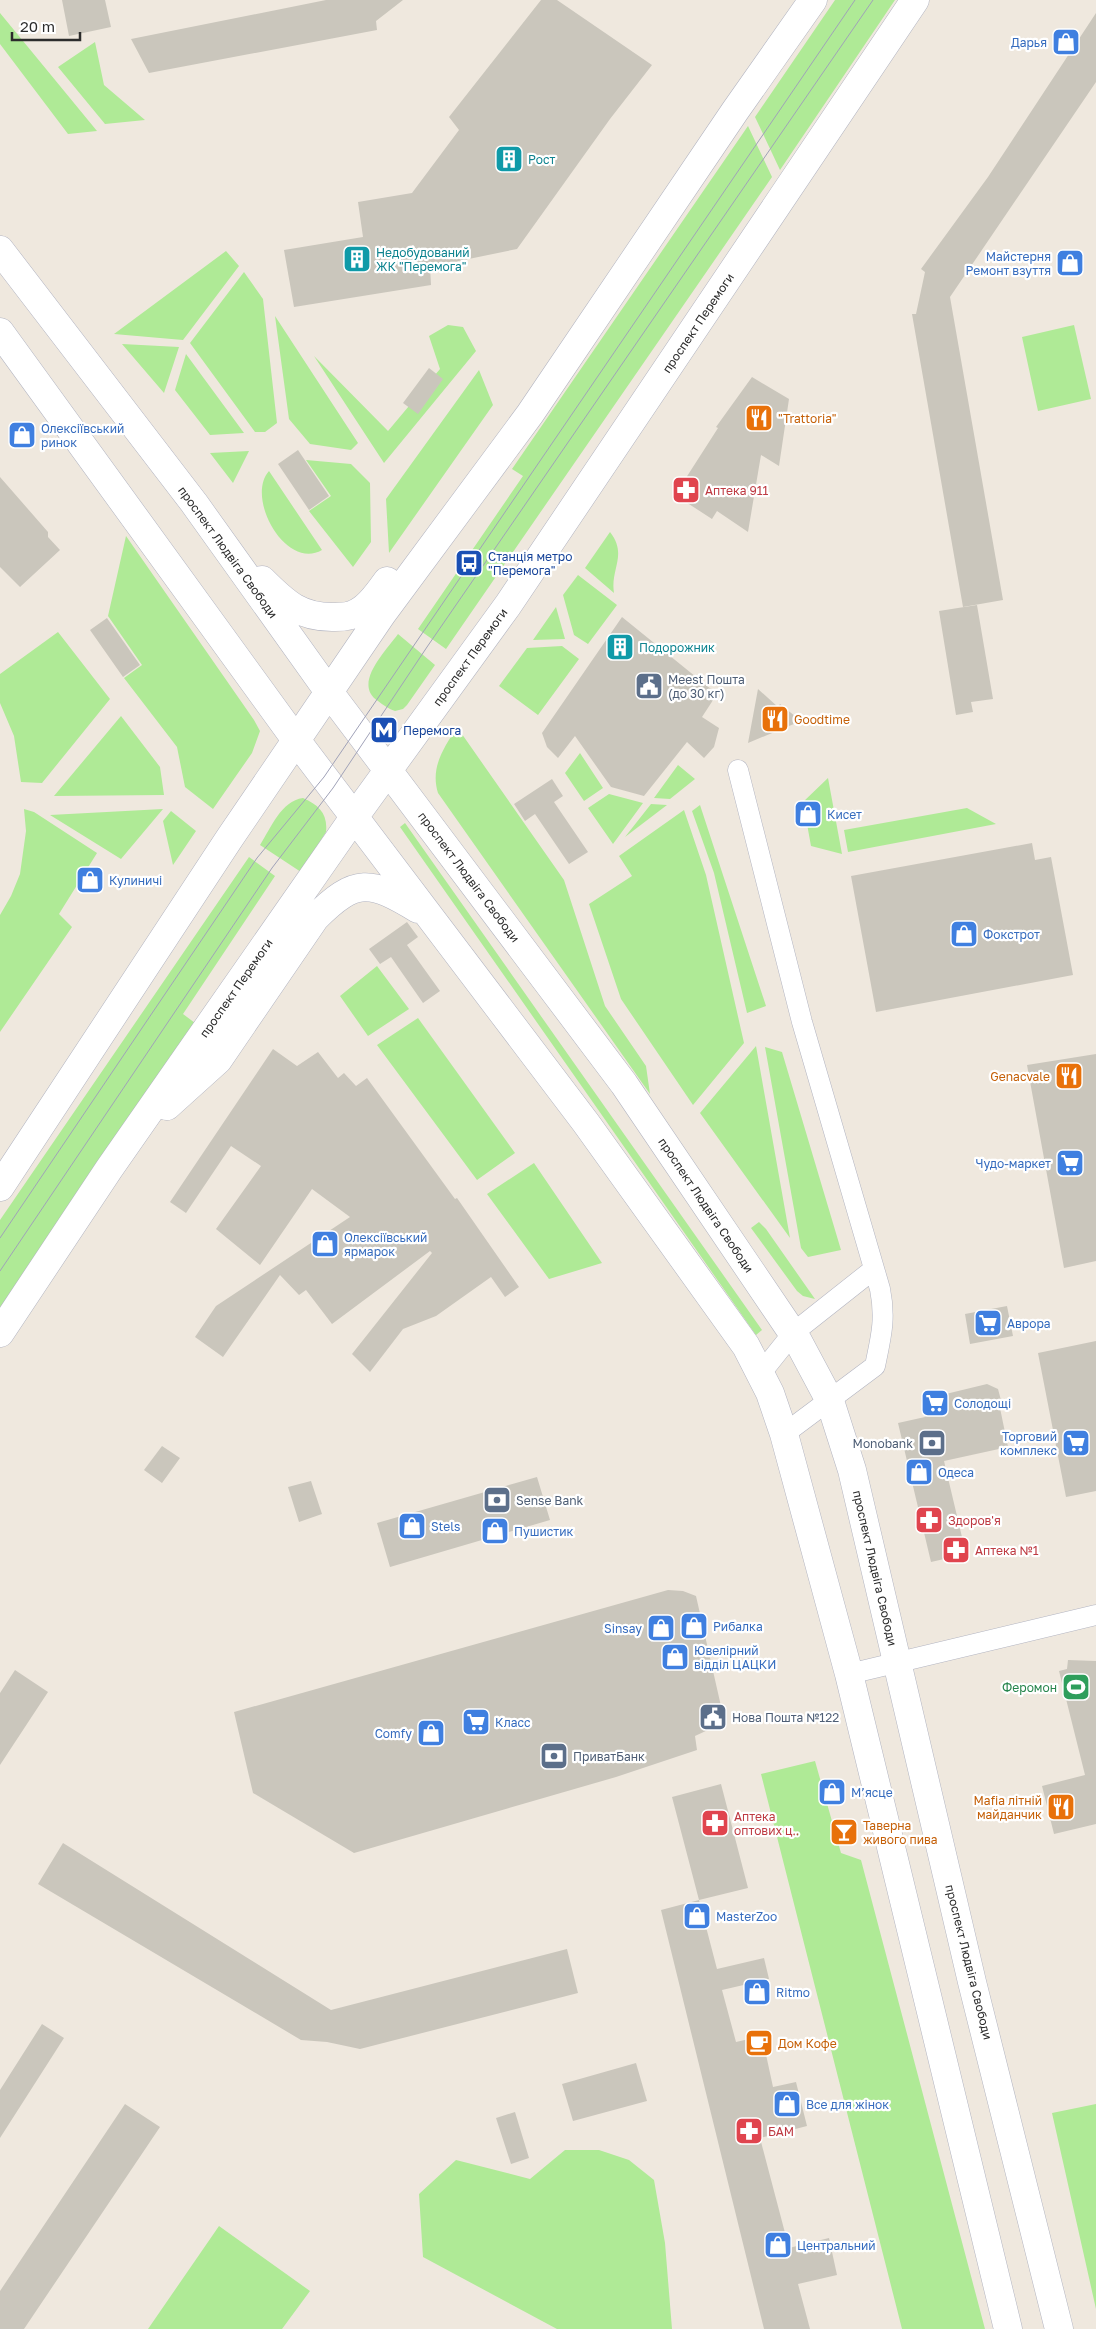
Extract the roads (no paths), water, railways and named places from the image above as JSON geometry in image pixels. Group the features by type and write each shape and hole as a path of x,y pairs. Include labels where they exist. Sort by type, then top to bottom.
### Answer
{"main road":[{"path":"0,1187 229,838 382,614 530,414 813,0"},
{"name":"проспект Перемоги","path":"0,1333 109,1169 355,816 508,606 915,0"},
{"name":"проспект Людвіга Свободи","path":"0,250 218,536 329,692 624,1084 793,1333 830,1400 852,1470 972,1982 1059,2329"},
{"path":"0,332 296,740 586,1123 746,1346 761,1373 784,1434 849,1674 1008,2329"},
{"path":"218,536 272,590 299,612 319,618 343,617 358,613 382,589 504,423 530,414"},
{"path":"133,1137 218,1060 315,918 331,902 358,887 374,886 389,891 430,916"}],"street":[{"path":"738,770 802,1022 874,1269 883,1307 883,1330 875,1366 784,1434"},
{"path":"761,1373 793,1333 874,1269"},
{"path":"849,1674 1096,1615"}],"tram line":[{"path":"0,1238 257,858 324,777 855,0"},
{"path":"0,1271 272,868 333,788 427,647 873,0"}],"place":[{"name":"Дарья","path":"1066,42"},
{"name":"Рост","path":"509,159"},
{"name":"Недобудований ЖК \"Перемога\"","path":"357,259"},
{"name":"Майстерня Ремонт взуття","path":"1070,263"},
{"name":"\"Trattoria\"","path":"759,418"},
{"name":"Олексіївський ринок","path":"22,435"},
{"name":"Аптека 911","path":"686,490"},
{"name":"Станція метро \"Перемога\"","path":"469,563"},
{"name":"Подорожник","path":"620,647"},
{"name":"Meest Пошта (до 30 кг)","path":"649,686"},
{"name":"Goodtime","path":"775,719"},
{"name":"Перемога","path":"384,730"},
{"name":"Кисет","path":"808,814"},
{"name":"Кулиничі","path":"90,880"},
{"name":"Фокстрот","path":"964,934"},
{"name":"Genacvale","path":"1069,1076"},
{"name":"Чудо-маркет","path":"1070,1163"},
{"name":"Олексіївський ярмарок","path":"325,1244"},
{"name":"Аврора","path":"988,1323"},
{"name":"Солодощі","path":"935,1403"},
{"name":"Monobank","path":"932,1443"},
{"name":"Торговий комплекс","path":"1076,1443"},
{"name":"Одеса","path":"919,1472"},
{"name":"Sense Bank","path":"497,1500"},
{"name":"Здоров'я","path":"929,1520"},
{"name":"Stels","path":"412,1526"},
{"name":"Пушистик","path":"495,1531"},
{"name":"Аптека №1","path":"956,1550"},
{"name":"Рибалка","path":"694,1626"},
{"name":"Sinsay","path":"661,1628"},
{"name":"Ювелірний відділ ЦАЦКИ","path":"675,1657"},
{"name":"Феромон","path":"1076,1687"},
{"name":"Нова Пошта №122","path":"713,1717"},
{"name":"Класс","path":"476,1722"},
{"name":"Comfy","path":"431,1733"},
{"name":"ПриватБанк","path":"554,1756"},
{"name":"М’ясце","path":"832,1792"},
{"name":"Mafia літній майданчик","path":"1061,1807"},
{"name":"Аптека оптових ц‥","path":"715,1823"},
{"name":"Таверна живого пива","path":"844,1832"},
{"name":"MasterZoo","path":"697,1916"},
{"name":"Ritmo","path":"757,1992"},
{"name":"Дом Кофе","path":"759,2043"},
{"name":"Все для жінок","path":"787,2104"},
{"name":"БАМ","path":"749,2131"},
{"name":"Центральний","path":"778,2245"}]}
